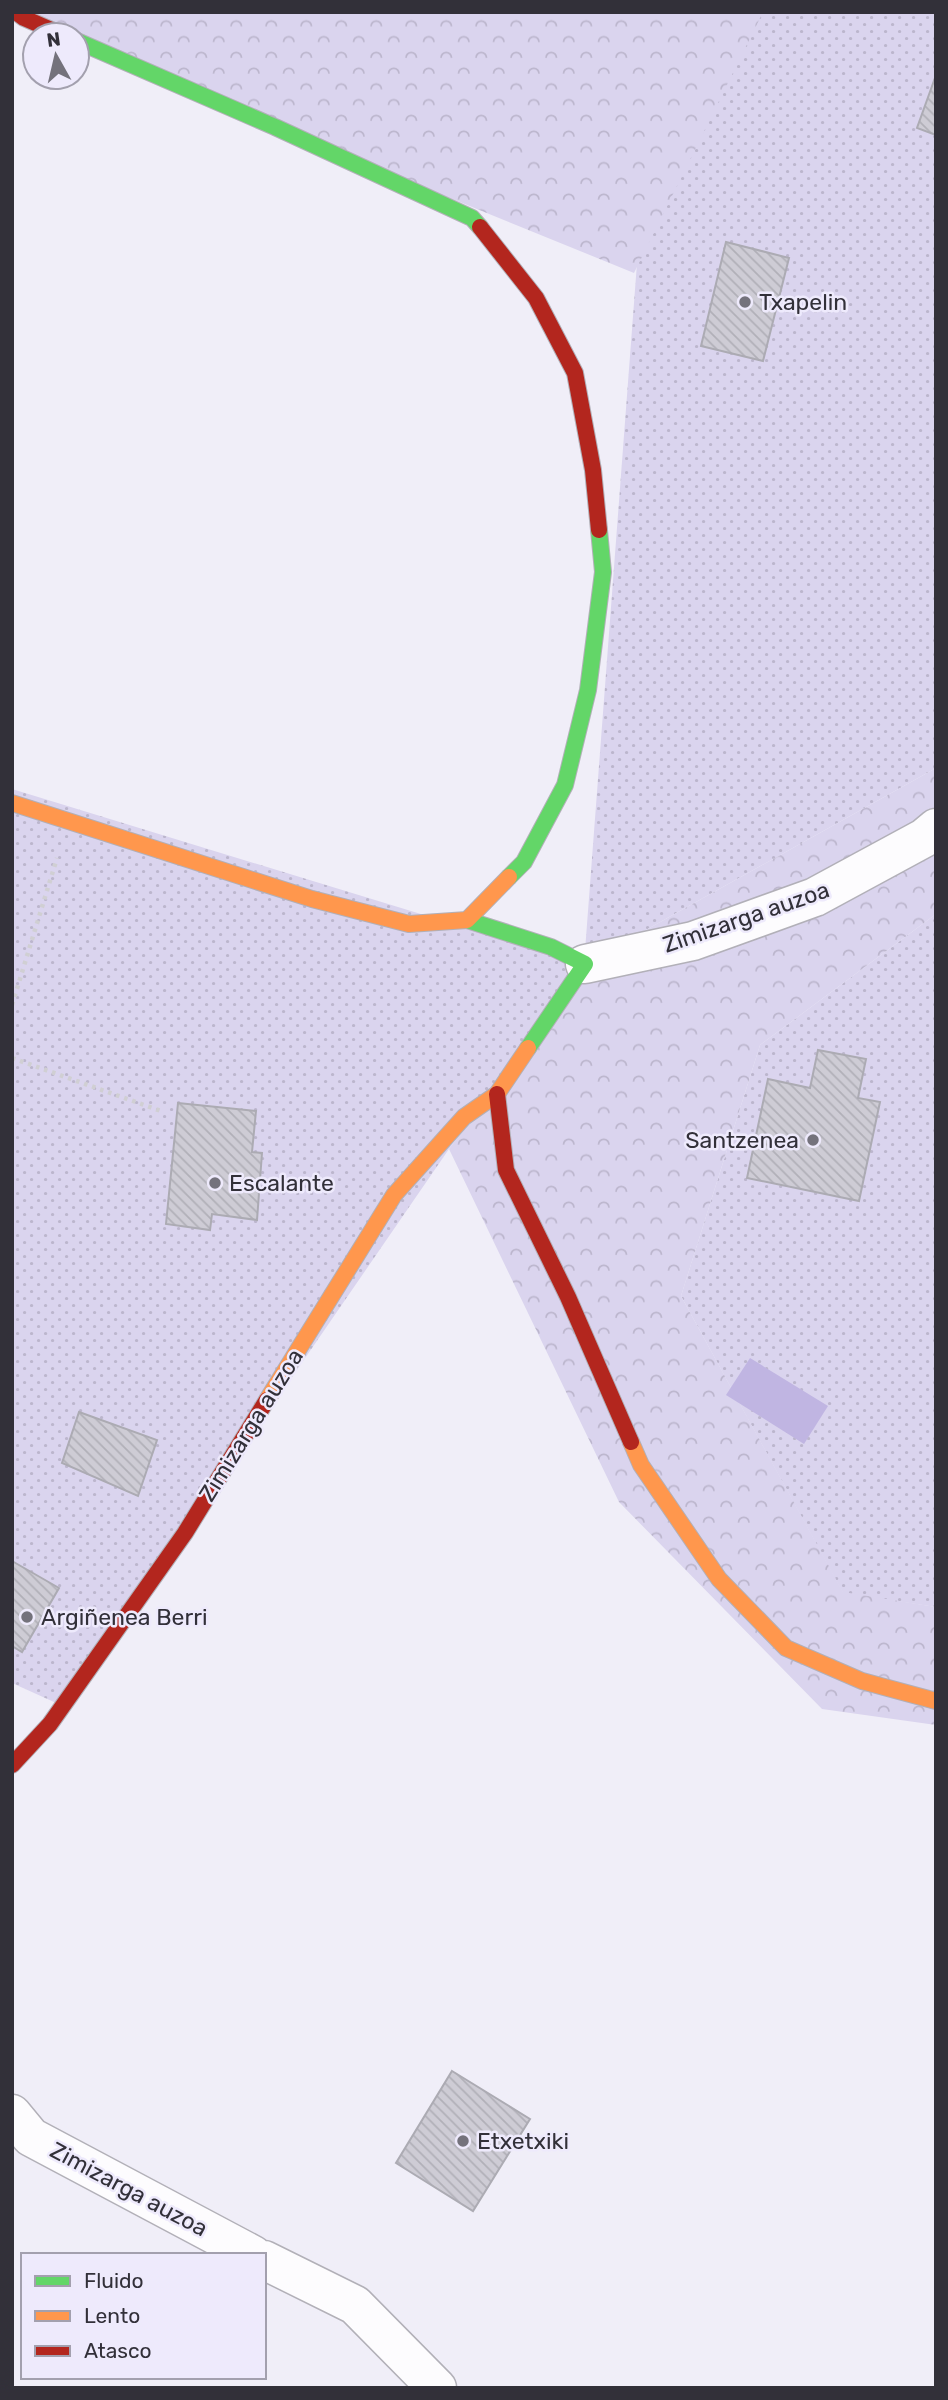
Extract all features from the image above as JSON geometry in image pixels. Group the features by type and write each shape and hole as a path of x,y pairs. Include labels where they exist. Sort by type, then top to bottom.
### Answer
{"street":[{"path":"16,12 31,21"},
{"path":"91,47 275,127 472,218 537,298 575,373 593,470 603,572 588,690 565,785 524,862 467,920"},
{"path":"12,803 312,899 409,924 467,920 551,947 584,964"},
{"name":"Zimizarga auzoa","path":"12,1765 50,1724 185,1533 394,1195 464,1117 497,1094 584,964 693,941 815,897 924,838 936,828"},
{"path":"497,1094 506,1170 568,1297 641,1465 719,1578 786,1648 862,1681 936,1702"},
{"name":"Zimizarga auzoa","path":"12,2114 31,2137 249,2253"},
{"path":"266,2261 355,2305 437,2388"}],"path":[{"path":"12,1005 68,820"},
{"path":"12,1059 161,1111"}],"green space":[{"path":"12,12 763,12 634,273 91,52 91,21 29,21"},
{"path":"759,12 936,12 936,768 585,964 449,1149 65,1707 12,1683 12,789 584,964 638,250"},
{"path":"936,768 936,914 760,1045 681,1296 843,1592 936,1607 936,1725 822,1709 619,1502 449,1149 585,964"},
{"path":"936,914 936,1607 843,1593 681,1296 760,1045"}],"shaded area":[{"path":"750,1358 828,1406 804,1444 726,1395"}],"building":[{"path":"936,75 936,135 917,128"},
{"name":"Txapelin","path":"726,242 789,258 763,361 701,346"},
{"name":"Santzenea","path":"818,1050 866,1059 858,1098 880,1102 859,1201 747,1178 768,1079 810,1088"},
{"name":"Escalante","path":"178,1103 256,1111 252,1152 262,1153 257,1220 212,1214 210,1230 166,1224"},
{"path":"79,1412 157,1440 138,1496 62,1463"},
{"name":"Argiñenea Berri","path":"12,1561 59,1588 22,1652 12,1646"},
{"name":"Etxetxiki","path":"452,2071 530,2119 473,2211 396,2163"}],"traffic: fast":[{"path":"91,47 275,127 472,218 480,227"},
{"path":"509,877 524,862 565,785 588,690 603,572 599,530"},
{"path":"467,920 551,947 585,964 528,1048"}],"traffic: slow":[{"path":"12,803 312,899 409,924 467,920 509,877"},
{"path":"267,1400 394,1195 464,1117 497,1094 528,1048"},
{"path":"631,1442 641,1465 719,1579 786,1648 862,1681 936,1701"}],"traffic: jam":[{"path":"16,12 31,21"},
{"path":"480,227 536,298 575,373 593,470 599,530"},
{"path":"497,1094 506,1170 568,1297 631,1442"},
{"path":"12,1765 50,1724 185,1533 267,1400"}],"place":[{"name":"Txapelin","path":"745,302"},
{"name":"Santzenea","path":"813,1140"},
{"name":"Escalante","path":"215,1183"},
{"name":"Argiñenea Berri","path":"27,1617"},
{"name":"Etxetxiki","path":"463,2141"}]}
